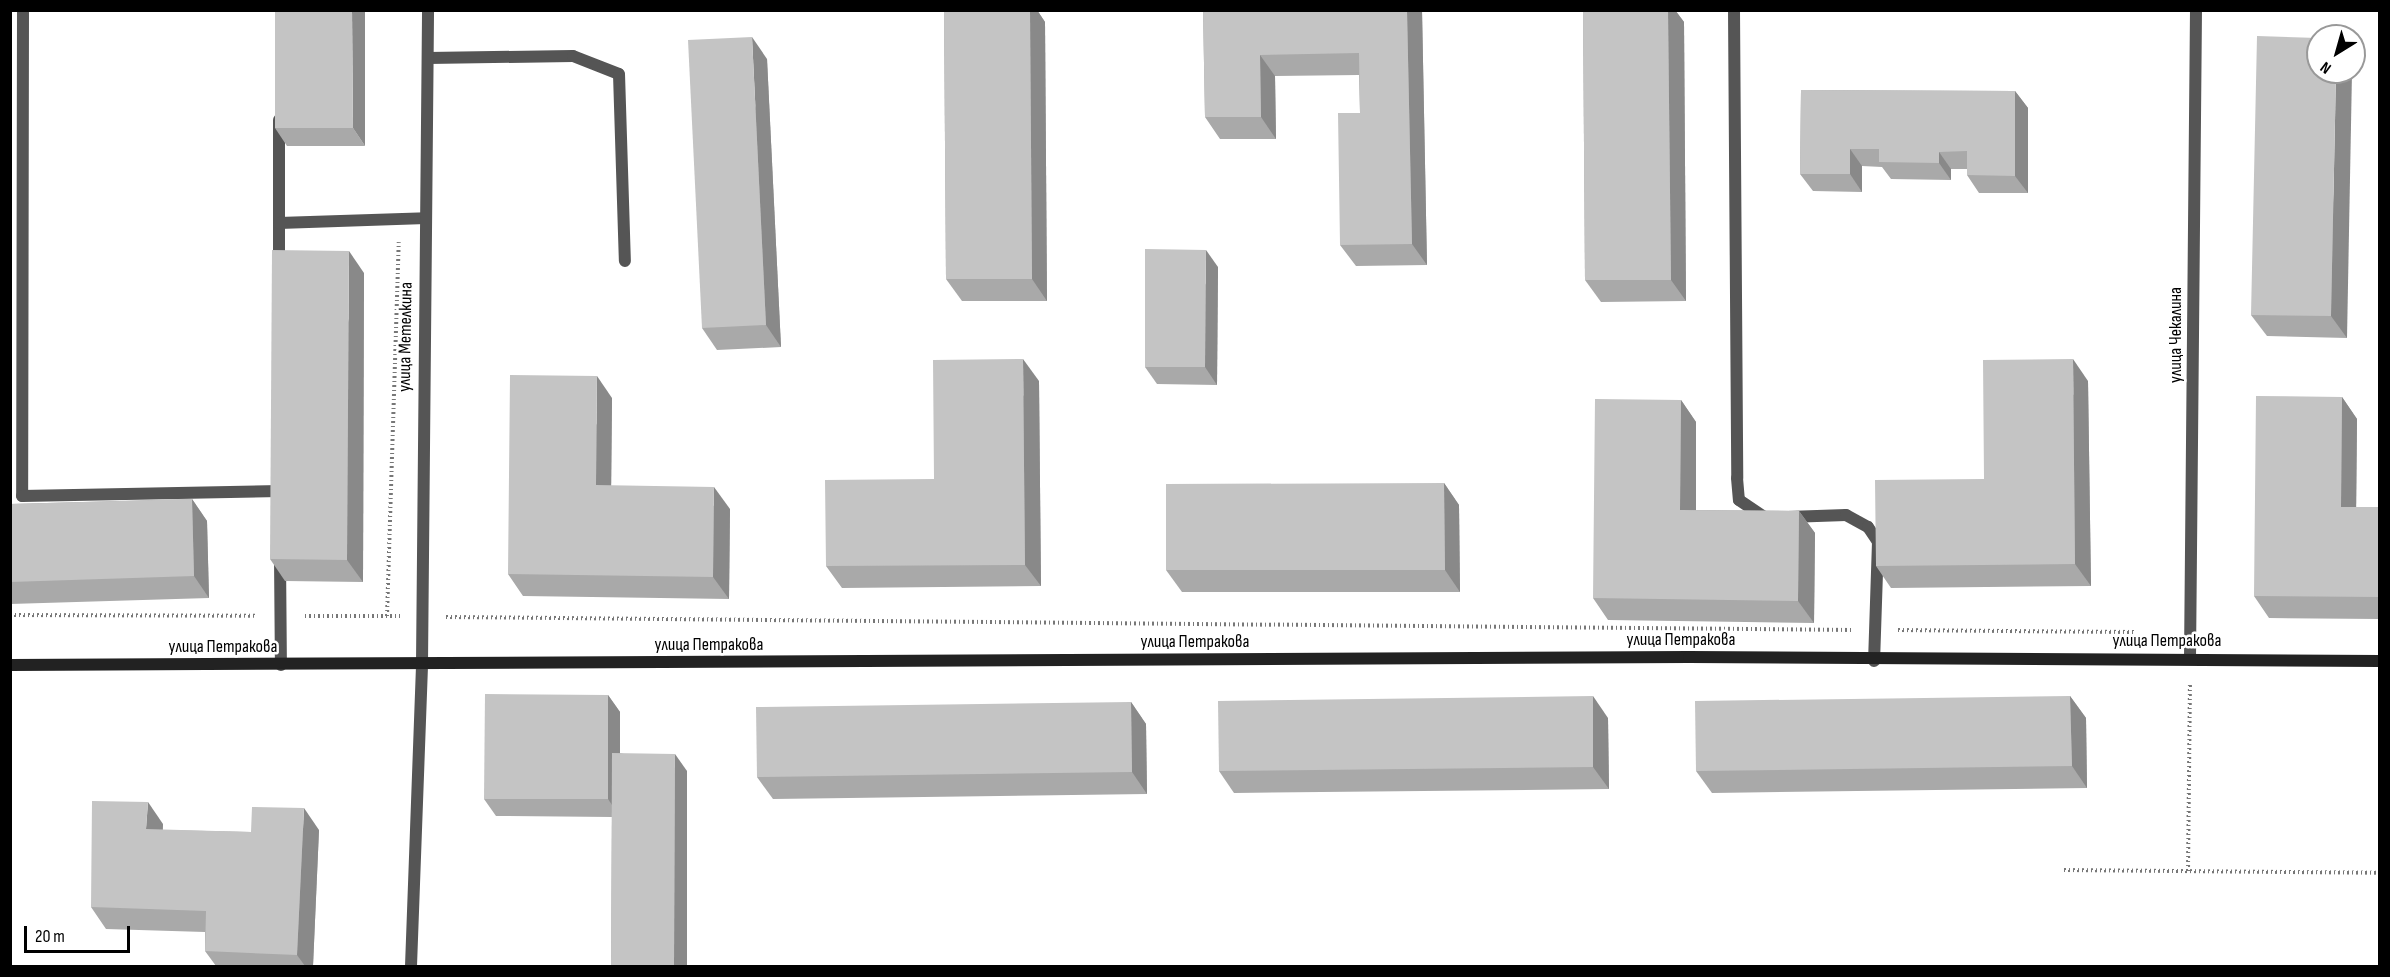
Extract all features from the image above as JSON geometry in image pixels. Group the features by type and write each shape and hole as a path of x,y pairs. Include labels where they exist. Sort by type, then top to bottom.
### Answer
{"street":[{"path":"23,10 22,496 280,491"},
{"name":"улица Метелкина","path":"411,966 422,663 419,616 428,10"},
{"path":"1734,10 1739,500 1761,517 1846,515 1868,527 1878,542 1874,661"},
{"name":"улица Чекалина","path":"2190,659 2196,10"},
{"path":"428,58 573,56 618,74 625,261"},
{"path":"279,105 280,282"},
{"path":"279,224 426,218"},
{"path":"280,548 280,665"},
{"name":"улица Петракова","path":"10,665 1689,657 1874,661 2190,659 2379,661"}],"path":[{"path":"387,616 399,218"},
{"path":"10,615 419,616 2143,633"},
{"path":"2188,871 2190,659"},
{"path":"2064,870 2379,873"}],"building":[{"path":"275,10 352,10 353,128 275,128"},
{"path":"944,10 1030,10 1032,279 946,279"},
{"path":"1203,10 1407,10 1412,244 1340,245 1338,113 1360,113 1359,53 1260,55 1261,117 1205,117"},
{"path":"1583,10 1668,10 1671,280 1585,280"},
{"path":"2257,36 2306,38 2306,84 2336,84 2331,316 2251,315"},
{"path":"752,37 766,325 702,328 688,40"},
{"path":"1801,90 2015,91 2015,176 1967,175 1967,151 1939,152 1939,163 1879,162 1879,149 1850,149 1850,174 1800,174"},
{"path":"1145,249 1206,250 1205,367 1145,367"},
{"path":"272,250 349,251 347,560 270,559"},
{"path":"1023,359 1025,565 826,566 825,480 934,479 933,360"},
{"path":"2073,359 2075,564 1876,566 1875,480 1984,479 1983,360"},
{"path":"510,375 597,376 596,485 714,487 713,577 508,574"},
{"path":"2256,396 2342,397 2341,507 2379,507 2379,597 2254,596"},
{"path":"1595,399 1681,400 1680,510 1799,511 1798,601 1593,598"},
{"path":"1444,483 1445,570 1166,570 1166,484"},
{"path":"192,499 194,576 10,582 10,504"},
{"path":"485,694 608,695 608,799 484,799"},
{"path":"1593,696 1593,767 1219,771 1218,701"},
{"path":"2070,696 2072,766 1696,771 1695,701"},
{"path":"1131,702 1132,772 757,777 756,707"},
{"path":"612,753 675,754 674,966 611,966"},
{"path":"92,801 148,802 146,829 251,832 252,807 304,808 297,955 205,951 206,911 91,907"}]}
